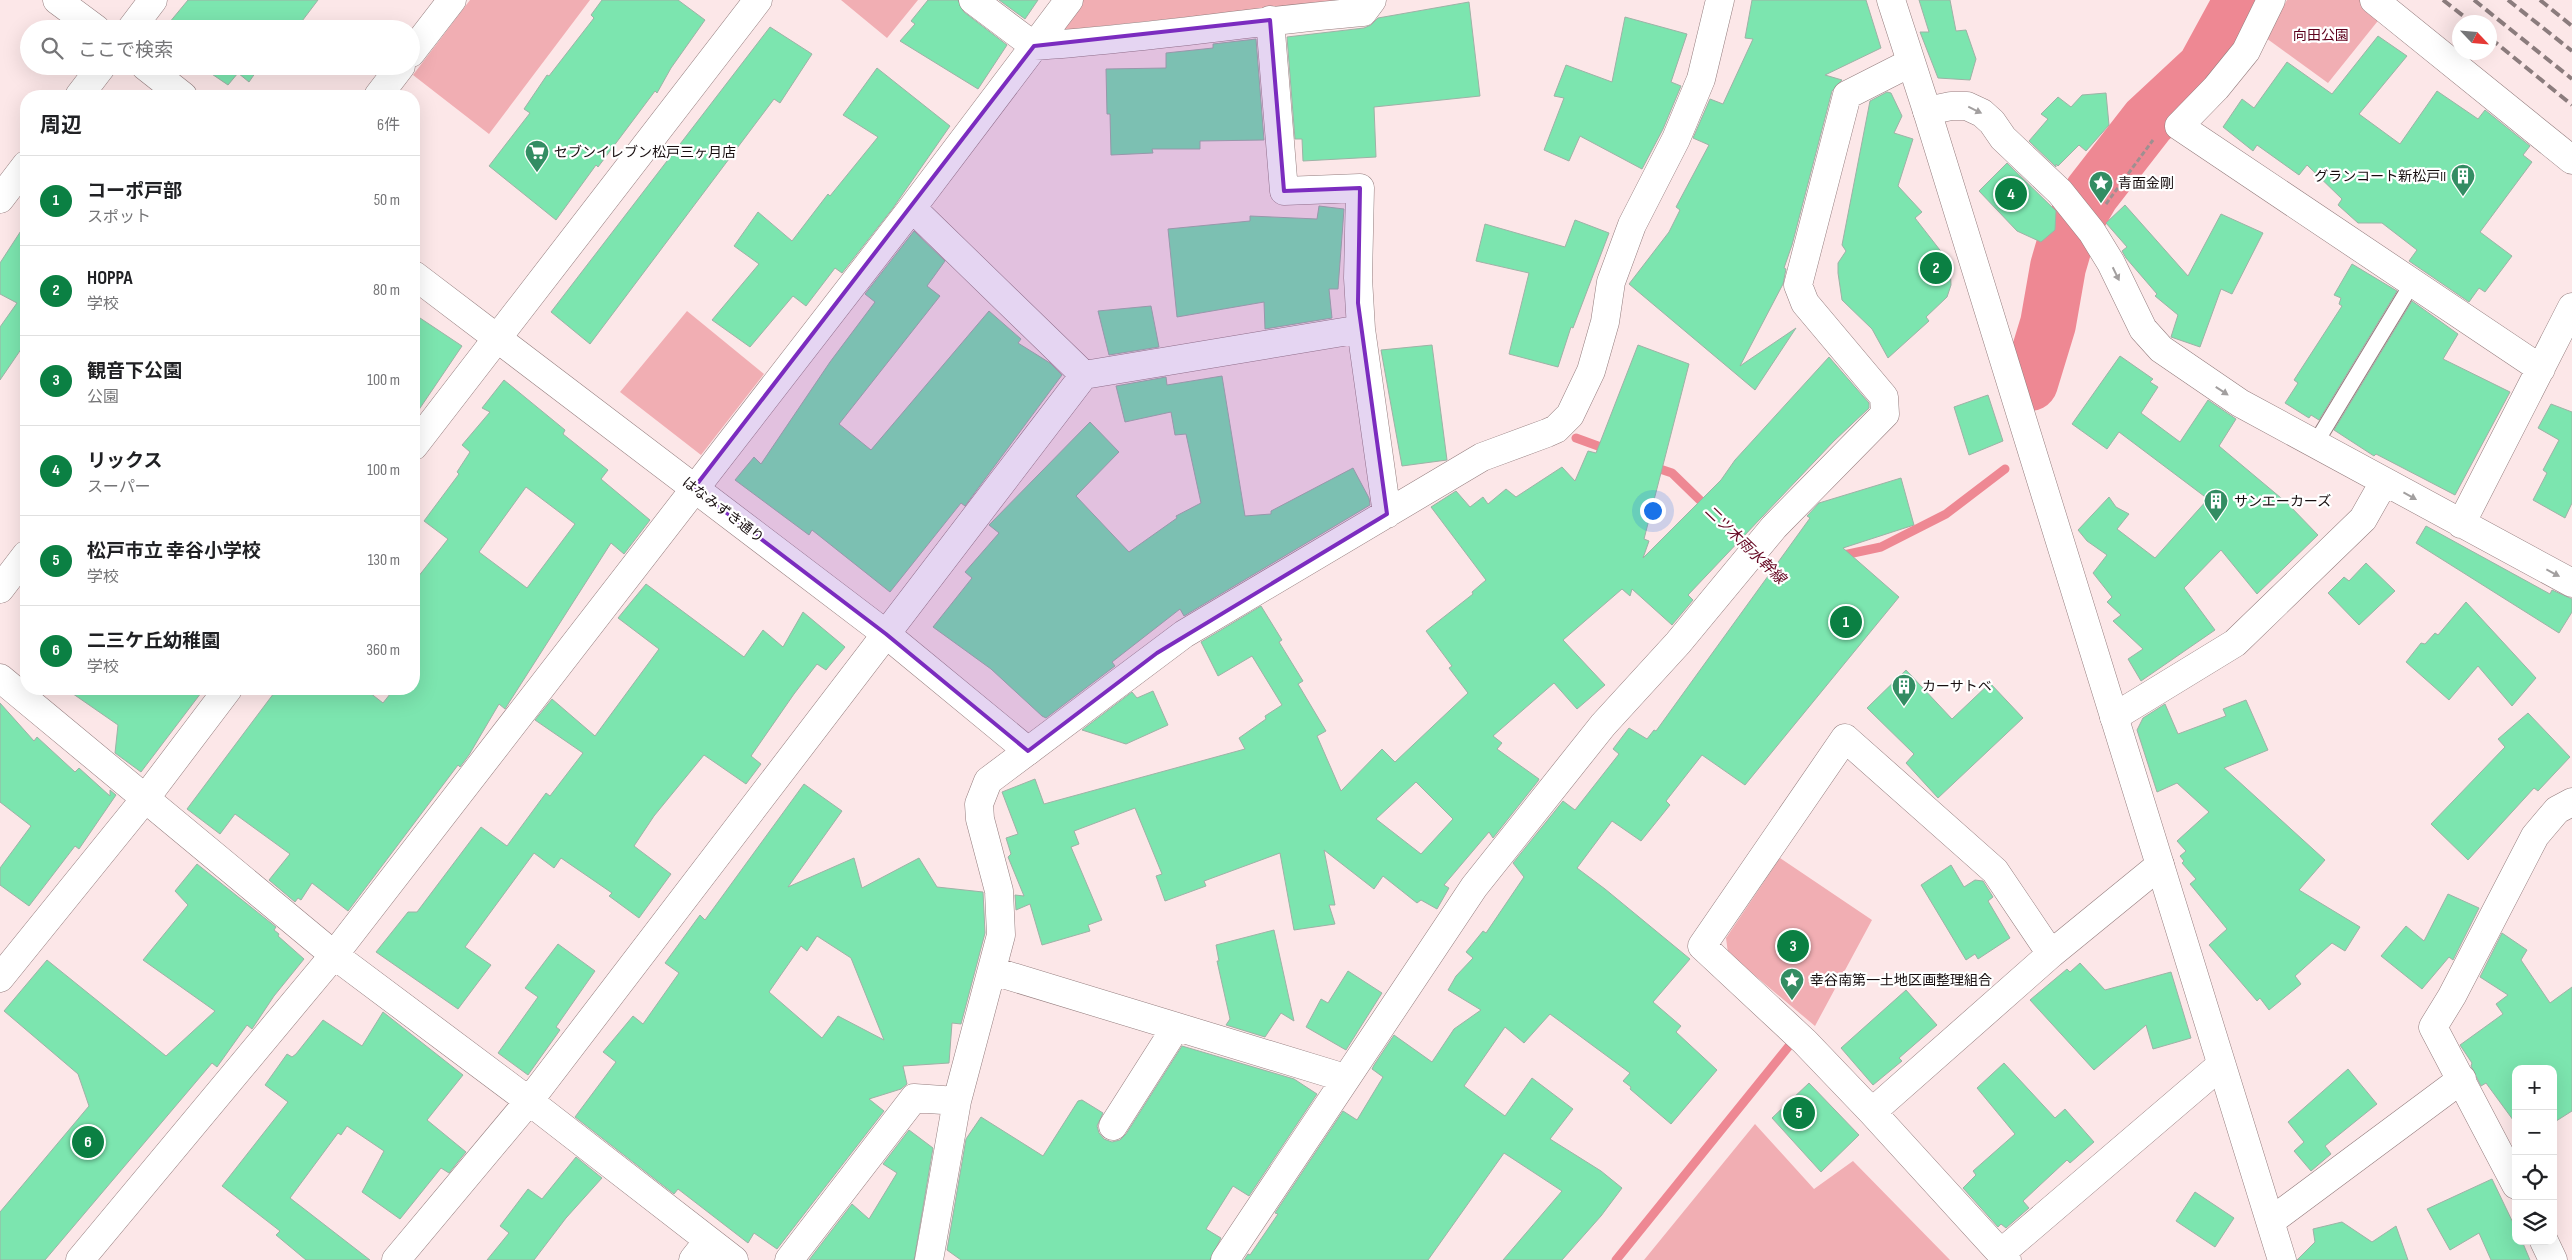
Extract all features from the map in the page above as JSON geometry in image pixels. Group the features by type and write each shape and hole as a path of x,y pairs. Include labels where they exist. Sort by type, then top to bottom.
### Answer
{"street":[{"path":"57,0 84,20"},
{"path":"138,20 154,0"},
{"path":"420,41 452,0"},
{"path":"420,438 758,0"},
{"path":"973,0 1034,46 1270,20 1363,12 1372,0"},
{"path":"80,1260 334,955 912,208 1069,0"},
{"path":"929,1260 957,1101 1001,935 999,891 980,819 979,804 988,781 1184,634 1482,457 1556,429 1570,415 1591,372 1605,322 1611,282 1632,225 1676,139 1701,79 1720,0"},
{"path":"1891,0 1910,63 1928,111 2282,1260"},
{"path":"2272,0 2246,51 2216,88 2179,126 2541,369"},
{"path":"2374,0 2572,160"},
{"path":"1270,20 1284,190 1360,188 1358,278 1361,329 1387,514"},
{"path":"1225,1260 1474,887 1603,725 1678,643 1774,527 1885,414 1884,397 1805,303 1798,285 1847,95 1910,63"},
{"path":"84,90 95,75"},
{"path":"156,75 175,90"},
{"path":"383,90 394,75"},
{"path":"1928,111 1951,106 1967,106 1982,113 2024,158 2060,192 2092,232 2111,263 2143,329 2161,349 2240,403 2572,583"},
{"path":"0,199 20,173"},
{"path":"912,208 1084,375"},
{"name":"はなみずき通り","path":"420,280 886,634 1028,751"},
{"path":"2461,524 2572,307"},
{"path":"396,1260 528,1101 1084,375 1361,329"},
{"path":"2114,716 2235,643 2363,519 2384,482"},
{"path":"0,589 20,563"},
{"path":"0,678 20,695"},
{"path":"20,695 144,800 334,955 528,1101 701,1251 734,1260"},
{"path":"0,978 144,800 223,695"},
{"path":"2051,954 1994,871 1845,738 1702,946 1804,1042 1872,1112 2004,1256 2221,1065"},
{"path":"2512,1177 2434,1027 2535,836 2557,810 2572,802"},
{"path":"1872,1112 2051,954 2160,865"},
{"path":"993,971 1345,1078"},
{"path":"1113,1126 1176,1027"},
{"path":"2271,1221 2462,1079"},
{"path":"789,1260 914,1098 957,1101"},
{"path":"2546,1245 2554,1260"}],"lane":[{"path":"2316,444 2413,282"}],"path":[{"path":"2092,232 2105,205 2160,132 2179,126"}],"highlighted area":[{"path":"1270,20 1284,191 1360,188 1358,303 1387,514 1157,653 1028,751 886,634 694,488 1034,46"}],"green space":[{"path":"470,0 590,0 489,134 413,75 420,75 420,66"},
{"path":"841,0 918,0 887,38"},
{"path":"1079,0 1348,0 1055,31"},
{"name":"向田公園","path":"2287,0 2361,0 2381,17 2328,83 2266,38"},
{"path":"687,311 764,374 701,455 620,392"},
{"path":"1780,858 1872,920 1815,1026 1728,953 1726,938"},
{"path":"1755,1124 1814,1189 1853,1161 1950,1260 1644,1260"}],"building":[{"path":"188,0 318,0 303,20 171,20"},
{"path":"602,0 678,0 705,20 671,68 657,93 655,91 598,167 596,165 556,220 489,166 530,113 524,109 547,75 549,76 594,18 591,15"},
{"path":"928,0 958,0 964,12 1007,45 978,89 900,41 915,24 911,21"},
{"path":"999,0 1038,0 1025,19"},
{"path":"1752,0 1866,0 1881,48 1825,75 1842,80 1832,91 1792,245 1784,268 1786,269 1783,284 1740,366 1796,328 1755,390 1629,284 1669,232 1680,210 1676,207 1709,145 1693,138 1710,99 1723,104 1753,39 1745,38"},
{"path":"1919,0 1950,0 1956,31 1966,30 1976,59 1970,80 1938,78 1920,32 1929,32"},
{"path":"1469,2 1480,96 1374,107 1376,157 1303,161 1302,139 1295,139 1287,37 1364,28 1371,25 1378,18"},
{"path":"1625,17 1687,34 1671,82 1681,86 1663,129 1642,169 1580,136 1569,161 1544,150 1564,98 1554,96 1566,65 1612,82"},
{"path":"770,27 812,54 780,103 774,99 590,344 551,312"},
{"path":"2378,36 2407,56 2359,114 2400,144 2437,91 2478,119 2485,110 2530,146 2523,155 2532,162 2480,232 2512,256 2485,292 2479,288 2469,302 2409,261 2417,250 2382,223 2358,223 2338,205 2342,199 2307,165 2299,175 2257,145 2253,151 2223,127 2242,99 2254,108 2287,62 2332,94"},
{"path":"1256,39 1264,140 1200,141 1200,149 1152,149 1153,153 1111,155 1110,114 1107,114 1106,69 1166,68 1166,53 1213,48 1213,44"},
{"path":"877,68 950,126 893,208 842,273 835,268 806,306 793,296 750,347 712,320 759,264 734,246 758,212 792,241 828,194 830,196 878,137 843,115"},
{"path":"213,75 236,75 228,85"},
{"path":"240,75 254,75 249,82"},
{"path":"1887,92 1891,93 1902,116 1894,133 1913,139 1898,186 1922,212 1915,218 1950,263 1951,285 1947,297 1926,317 1929,321 1888,358 1872,329 1842,300 1838,273 1838,263 1846,251 1842,245 1870,101"},
{"path":"2106,93 2109,125 2086,151 2079,145 2058,166 2056,164 2056,167 2029,141 2048,119 2041,114 2058,97 2071,107 2082,95"},
{"path":"2007,163 2056,211 2055,230 2041,242 2017,231 1979,191"},
{"path":"2125,205 2188,276 2221,214 2263,233 2232,294 2221,289 2200,347 2171,337 2178,315 2155,296 2157,294 2122,251 2127,247 2106,223"},
{"path":"1319,206 1344,209 1338,289 1329,289 1332,318 1265,329 1264,302 1177,317 1168,229 1250,221 1250,216 1317,219"},
{"path":"1575,220 1609,233 1573,328 1571,327 1558,367 1509,354 1529,273 1476,261 1485,224 1565,247"},
{"path":"914,231 945,261 927,286 940,296 839,424 871,450 989,311 1021,339 1018,343 1050,363 1062,375 965,506 961,503 890,592 812,530 809,535 735,480 754,457 761,464 830,362 875,302 865,294"},
{"path":"20,232 20,351 0,380 0,327 17,303 0,294 0,263"},
{"path":"2352,264 2397,291 2319,420 2311,415 2309,418 2285,403 2298,383 2294,380 2342,306 2339,304 2341,298 2334,295"},
{"path":"2412,301 2458,334 2443,359 2510,392 2455,495 2376,454 2374,456 2334,430"},
{"path":"1151,306 1159,347 1109,355 1098,311"},
{"path":"420,318 462,346 420,408"},
{"path":"1432,345 1447,460 1402,466 1381,350"},
{"path":"1638,345 1689,364 1644,539 1649,541 1643,558 1721,480 1735,460 1829,357 1869,403 1869,408 1834,441 1688,595 1693,600 1672,625 1632,589 1630,596 1622,589 1563,640 1605,685 1577,709 1554,683 1493,736 1502,743 1497,749 1539,779 1493,838 1489,832 1444,885 1449,888 1437,909 1421,900 1417,903 1383,876 1374,889 1324,850 1335,905 1329,905 1335,924 1294,930 1280,853 1204,881 1206,886 1165,901 1156,876 1162,874 1135,808 1074,831 1079,844 1071,847 1102,920 1088,925 1090,931 1042,945 1030,904 1016,910 1015,895 1024,896 1008,857 1011,854 1006,838 1018,834 1002,792 1035,779 1044,804 1245,749 1239,738 1266,719 1265,716 1282,705 1252,656 1218,676 1201,642 1261,606 1282,640 1279,642 1303,681 1298,684 1326,731 1317,736 1341,791 1382,749 1395,762 1468,693 1449,668 1452,666 1426,631 1473,594 1472,592 1486,580 1431,507 1456,491 1470,507 1483,497 1488,504 1506,489 1516,497 1562,467 1575,481 1588,451 1596,453","holes":["1416,782 1453,819 1421,854 1376,819"]},
{"path":"2120,356 2153,379 2150,382 2158,387 2141,413 2180,442 2208,400 2236,419 2219,446 2287,503 2318,535 2257,594 2221,550 2184,588 2215,630 2141,681 2128,659 2143,649 2113,621 2121,615 2107,602 2112,597 2093,573 2107,555 2087,541 2078,530 2109,497 2116,507 2129,514 2117,529 2155,558 2208,499 2119,432 2107,449 2072,424"},
{"path":"1222,376 1245,516 1271,514 1271,511 1353,468 1369,498 1370,505 1184,616 1180,609 1112,662 1115,666 1046,718 1042,716 991,669 933,627 972,578 965,572 999,533 989,525 1090,422 1119,452 1076,496 1129,552 1177,518 1176,516 1201,503 1186,434 1175,435 1171,412 1125,422 1116,386 1166,377 1167,385"},
{"path":"504,380 565,430 563,434 608,470 601,479 650,520 624,554 611,543 505,709 499,704 469,755 460,767 458,765 348,911 312,883 301,900 298,898 295,902 269,880 290,854 235,814 220,834 187,809 272,695 373,695 383,703 389,695 420,695 420,574 448,539 424,521 459,474 457,472 470,452 462,445 490,412 482,408","holes":["526,487 575,524 527,588 479,552"]},
{"path":"1988,395 2003,441 1969,455 1954,407"},
{"path":"2551,404 2572,412 2572,503 2565,518 2533,500 2547,473 2543,470 2559,440 2538,428"},
{"path":"1901,478 1914,525 1843,548 1899,597 1745,785 1702,755 1666,801 1670,805 1641,841 1612,821 1577,868 1690,959 1653,1002 1681,1026 1676,1032 1717,1070 1671,1124 1623,1081 1630,1073 1550,1014 1524,1043 1505,1027 1464,1086 1505,1116 1532,1078 1573,1109 1550,1139 1601,1171 1622,1188 1601,1216 1562,1260 1503,1260 1562,1191 1504,1153 1428,1260 1244,1260 1248,1254 1250,1255 1278,1214 1275,1213 1343,1111 1357,1120 1383,1077 1372,1069 1394,1035 1432,1062 1454,1029 1481,1010 1448,990 1456,976 1473,958 1466,952 1483,931 1486,933 1524,877 1513,863 1563,801 1575,810 1619,754 1613,749 1629,728 1647,739 1654,730 1656,731 1810,518 1807,516 1819,503"},
{"path":"2426,526 2550,594 2552,590 2572,599 2572,612 2559,633 2416,543"},
{"path":"2366,563 2395,591 2359,625 2328,593 2344,577 2349,581"},
{"path":"646,584 744,657 763,630 783,647 803,612 845,647 826,670 817,664 794,694 751,756 761,764 746,784 704,755 654,816 634,846 671,874 639,918 609,896 612,893 561,858 554,868 534,853 465,947 491,965 458,1009 376,952 408,912 417,912 481,827 507,846 546,793 550,796 583,753 535,720 552,699 595,736 659,649 618,618"},
{"path":"2466,602 2536,678 2512,706 2478,666 2449,700 2406,662 2421,643 2425,644 2435,633 2438,635"},
{"path":"1906,670 1952,719 1990,683 2023,718 1938,798 1906,763 1914,754 1867,708"},
{"path":"1153,691 1168,725 1126,744 1082,730 1132,692 1137,698"},
{"path":"75,695 199,695 141,772 115,753 118,725"},
{"path":"2246,700 2268,750 2224,768 2325,860 2299,890 2360,927 2345,951 2332,943 2295,976 2301,984 2269,1010 2260,998 2257,1001 2209,945 2227,929 2190,884 2196,879 2182,863 2184,861 2180,856 2186,851 2177,841 2209,812 2177,783 2157,792 2137,730 2143,718 2165,704 2178,734 2226,716 2223,709"},
{"path":"0,703 34,741 37,737 75,772 79,768 110,796 110,790 116,795 79,849 75,846 29,906 0,885 0,868 31,826 0,802"},
{"path":"2528,713 2570,757 2538,791 2534,788 2468,860 2431,824 2505,747 2498,739"},
{"path":"804,784 842,811 788,887 854,858 862,888 919,858 937,887 983,892 985,933 961,1024 952,1023 949,1063 903,1066 907,1084 901,1089 869,1099 884,1111 777,1249 754,1233 748,1243 678,1189 674,1194 575,1117 616,1062 603,1052 633,1016 643,1024 679,973 665,963 700,915 705,920","holes":["817,936 851,958 884,1040 838,1016 822,1038 769,992 801,946 807,951"]},
{"path":"197,864 276,927 274,930 279,934 278,936 304,959 274,996 252,1029 247,1025 217,1067 212,1063 45,1260 0,1260 0,1212 89,1106 78,1074 4,1011 47,960 166,1056 215,1011 143,960 188,905 175,891"},
{"path":"1951,865 1964,887 1975,880 1983,881 1993,897 1988,901 2010,938 1978,959 1975,954 1966,960 1921,885"},
{"path":"2448,894 2479,908 2453,960 2449,957 2422,989 2381,956 2406,926 2424,941"},
{"path":"1274,930 1294,1021 1281,1013 1265,1037 1226,1025 1230,1019 1217,961 1219,961 1216,945"},
{"path":"2502,933 2527,950 2521,960 2550,1003 2572,987 2572,1111 2557,1120 2557,1065 2512,1065 2512,1119 2486,1083 2481,1086 2471,1066 2472,1063 2460,1045 2503,1014 2496,1004 2508,995 2480,977"},
{"path":"558,944 595,971 556,1027 560,1030 528,1075 498,1053 538,997 525,988"},
{"path":"2080,963 2105,990 2171,972 2191,1038 2153,1049 2146,1025 2094,1070 2030,1000 2067,969 2070,972"},
{"path":"1348,971 1382,993 1346,1050 1306,1027 1321,999 1328,1003"},
{"path":"1906,990 1937,1025 1899,1058 1902,1061 1873,1085 1841,1048"},
{"path":"383,1012 463,1075 427,1120 466,1152 449,1173 441,1168 400,1219 362,1192 384,1151 347,1126 341,1135 338,1133 290,1198 370,1260 306,1260 276,1235 280,1231 222,1186 288,1102 265,1085 287,1054 292,1057 296,1054 323,1020 362,1046"},
{"path":"1182,1046 1294,1079 1317,1094 1249,1196 1233,1186 1206,1229 1221,1238 1210,1260 961,1260 947,1250 966,1139 981,1117 1043,1156 1078,1101 1082,1100 1103,1113 1097,1126 1099,1133 1104,1139 1112,1142 1120,1140 1126,1134"},
{"path":"2004,1063 2055,1118 2065,1109 2094,1142 2070,1163 2067,1160 2023,1201 2029,1208 2006,1228 2001,1224 1998,1227 1963,1188 1976,1175 1973,1171 2015,1134 1977,1088"},
{"path":"2348,1069 2377,1104 2325,1146 2331,1154 2311,1171 2294,1151 2304,1142 2288,1122"},
{"path":"1809,1083 1859,1135 1821,1172 1772,1118"},
{"path":"909,1130 933,1148 914,1260 809,1260 852,1204 869,1219 897,1173 883,1164"},
{"path":"576,1157 602,1178 566,1218 534,1260 487,1260 509,1233 500,1226 528,1189 542,1199"},
{"path":"2492,1179 2512,1221 2512,1245 2524,1245 2530,1260 2491,1260 2479,1233 2450,1250 2427,1209"},
{"path":"2195,1192 2234,1218 2215,1247 2176,1221"},
{"path":"2342,1222 2372,1242 2396,1226 2408,1260 2297,1260 2315,1242 2313,1229"}],"waterway":[{"name":"二ツ木雨水幹線","path":"2030,383 2048,324 2058,267 2067,236 2092,193 2148,121 2205,68 2242,0"},
{"name":"二ツ木雨水幹線","path":"1576,438 1609,450"},
{"name":"二ツ木雨水幹線","path":"1651,466 1672,473 1708,508"},
{"name":"二ツ木雨水幹線","path":"1839,556 1881,547 1946,514 2005,469"},
{"name":"二ツ木雨水幹線","path":"1734,533 1779,578"},
{"path":"1616,1260 1789,1046"}],"railway":[{"path":"2443,0 2462,15"},
{"path":"2474,0 2572,79"},
{"path":"2508,0 2572,51"},
{"path":"2540,0 2572,26"},
{"path":"2497,44 2572,105"}],"place":[{"name":"セブンイレブン松戸三ヶ月店","path":"537,173"},
{"name":"リックス","path":"2011,194"},
{"name":"グランコート新松戸II","path":"2463,197"},
{"name":"青面金剛","path":"2101,204"},
{"name":"HOPPA","path":"1936,268"},
{"name":"サンエーカーズ","path":"2216,522"},
{"name":"コーポ戸部","path":"1846,622"},
{"name":"カーサトベ","path":"1904,707"},
{"name":"観音下公園","path":"1793,946"},
{"name":"幸谷南第一土地区画整理組合","path":"1792,1001"},
{"name":"松戸市立 幸谷小学校","path":"1799,1113"},
{"name":"二三ケ丘幼稚園","path":"88,1142"}]}
